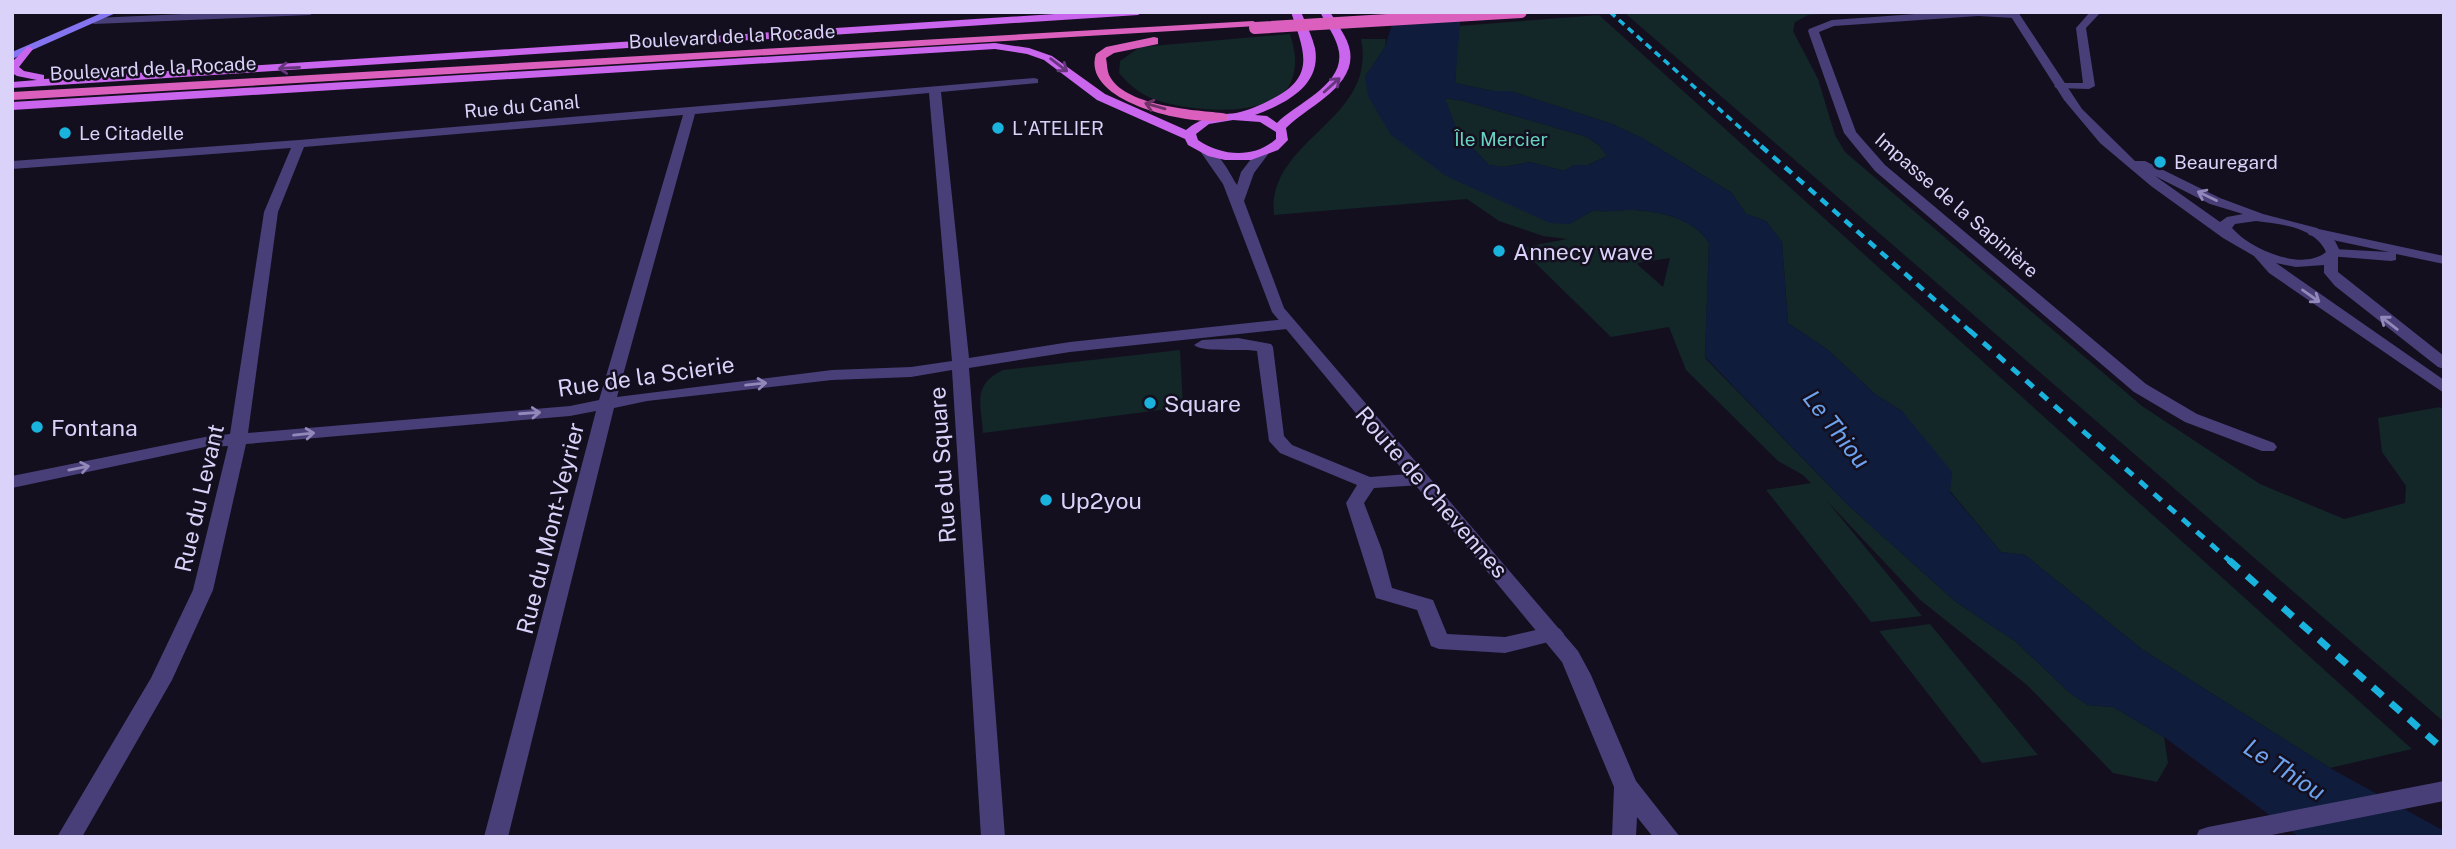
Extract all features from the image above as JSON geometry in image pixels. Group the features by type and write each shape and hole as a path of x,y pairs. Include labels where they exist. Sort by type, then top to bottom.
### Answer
{"highway":[{"path":"1222,117 1181,113 1130,98 1106,84 1098,70 1100,57 1110,50 1132,44 1253,25 1316,19 1521,12"},
{"path":"995,46 1316,19"},
{"name":"Boulevard de la Rocade","path":"548,64 678,51 1253,25"},
{"name":"Boulevard de la Rocade","path":"12,96 1253,25"},
{"path":"358,64 678,51"}],"main road":[{"path":"12,49 113,12"},
{"name":"Boulevard de la Rocade","path":"12,85 1138,12"},
{"path":"1239,116 1286,98 1302,82 1310,61 1309,49 1296,12"},
{"path":"1279,128 1291,114 1320,95 1340,77 1345,51 1325,12"},
{"path":"12,56 94,17"},
{"path":"12,106 995,46 1029,51 1048,58 1101,97 1190,137 1206,151 1229,156 1263,153 1280,143 1283,137 1279,128 1263,119 1239,116 1222,117 1200,124 1192,130 1190,137"},
{"path":"27,50 13,68 20,74 89,79"}],"street":[{"path":"94,17 310,12"},
{"path":"2060,86 2090,85 2081,28 2096,12"},
{"name":"Impasse de la Sapinière","path":"2014,14 1978,13 1846,22 1823,24 1813,31 1850,133 1880,167 2140,388 2190,418 2268,447"},
{"path":"2014,14 2060,86 2087,122 2151,181 2258,253 2274,270 2444,388"},
{"name":"Rue du Canal","path":"12,165 299,144 1034,81"},
{"name":"Rue du Square","path":"935,90 961,363 993,837"},
{"name":"Rue du Mont-Veyrier","path":"496,837 606,404 691,111"},
{"name":"Rue du Levant","path":"69,837 180,645 203,590 239,440 271,212 299,144"},
{"name":"Route de Chevennes","path":"1206,151 1220,166 1238,200 1269,292 1287,324 1553,634 1576,666 1626,787 1668,837"},
{"path":"1238,200 1248,172 1263,153"},
{"path":"2127,159 2216,201 2314,233 2444,260"},
{"path":"2228,235 2226,223 2232,220 2271,219"},
{"path":"2314,233 2326,240 2333,256 2331,273 2340,283 2444,364"},
{"path":"2258,253 2309,263 2333,256 2389,257 2416,254"},
{"name":"Rue de la Scierie","path":"12,482 205,442 570,411 647,396 832,376 911,372 1070,347 1287,324"},
{"path":"1191,346 1238,343 1265,347 1275,437 1286,449 1368,483 1420,479"},
{"path":"1368,483 1355,503 1372,550 1383,593 1426,606 1439,641 1505,645 1553,634"},
{"name":"Route de Chevennes","path":"1624,837 1626,787"},
{"path":"2208,837 2444,791"}],"green space":[{"path":"1857,12 1808,15 1795,22 1793,31 1818,79 1835,135 1845,152 2142,406 2260,484 2344,519 2405,503 2406,486 2382,452 2378,418 2440,407 2444,410 2444,722 1626,14"},
{"path":"1599,15 2412,749 2330,768 2143,650 2025,555 2001,552 1950,491 1902,411 1876,395 1828,350 1788,323 1782,242 1766,221 1746,214 1732,193 1642,138 1612,124 1510,91 1493,91 1455,83 1458,26"},
{"path":"1290,34 1295,58 1291,82 1282,94 1267,103 1248,108 1206,109 1167,103 1143,94 1119,73 1120,61 1140,47"},
{"path":"1361,39 1386,39 1385,47 1365,77 1569,224 1594,210 1638,210 1684,221 1702,234 1709,243 1705,358 1849,506 1956,602 2015,641 2070,693 2088,705 2113,707 2164,737 2168,763 2157,782 2113,773 2027,685 1919,599 1827,501 1922,616 1871,622 1766,490 1811,483 1803,475 1778,461 1686,370 1669,327 1611,337 1520,248 1567,239 1543,236 1499,221 1467,199 1274,215 1276,189 1287,167 1339,111 1353,90 1362,67","holes":["1670,258 1663,287 1637,264"]},
{"name":"Île Mercier","path":"1444,98 1464,101 1587,137 1600,146 1607,156 1588,165 1574,165 1564,171 1530,162 1504,167 1489,165 1458,133"},
{"path":"1180,350 1183,407 983,433 980,404 983,389 993,376 1003,370"},
{"path":"1930,624 2038,755 1982,763 1879,631"}],"water":[{"name":"Le Thiou","path":"1396,12 1461,12 1455,83 1493,91 1510,91 1612,124 1642,138 1732,193 1746,214 1766,221 1782,242 1788,323 1828,350 1876,395 1902,411 1952,472 1950,492 2001,552 2025,555 2143,650 2330,768 2444,831 2444,837 2299,837 2164,737 2113,707 2088,705 2070,693 2015,641 1956,602 1849,506 1705,357 1709,243 1702,234 1684,221 1638,210 1594,210 1569,224 1550,223 1446,176 1391,135 1368,96 1365,77 1385,47","holes":["1445,98 1464,101 1587,137 1600,146 1607,156 1588,165 1574,165 1564,171 1530,162 1504,167 1489,165 1458,133"]}],"railway":[{"path":"1610,12 1763,148"},
{"path":"1761,146 1971,332"},
{"path":"1969,330 2231,562"},
{"path":"2229,560 2444,750"}],"place":[{"name":"L'ATELIER","path":"998,128"},
{"name":"Le Citadelle","path":"65,133"},
{"name":"Beauregard","path":"2160,162"},
{"name":"Annecy wave","path":"1499,251"},
{"name":"Square","path":"1150,403"},
{"name":"Fontana","path":"37,427"},
{"name":"Up2you","path":"1046,500"}]}
